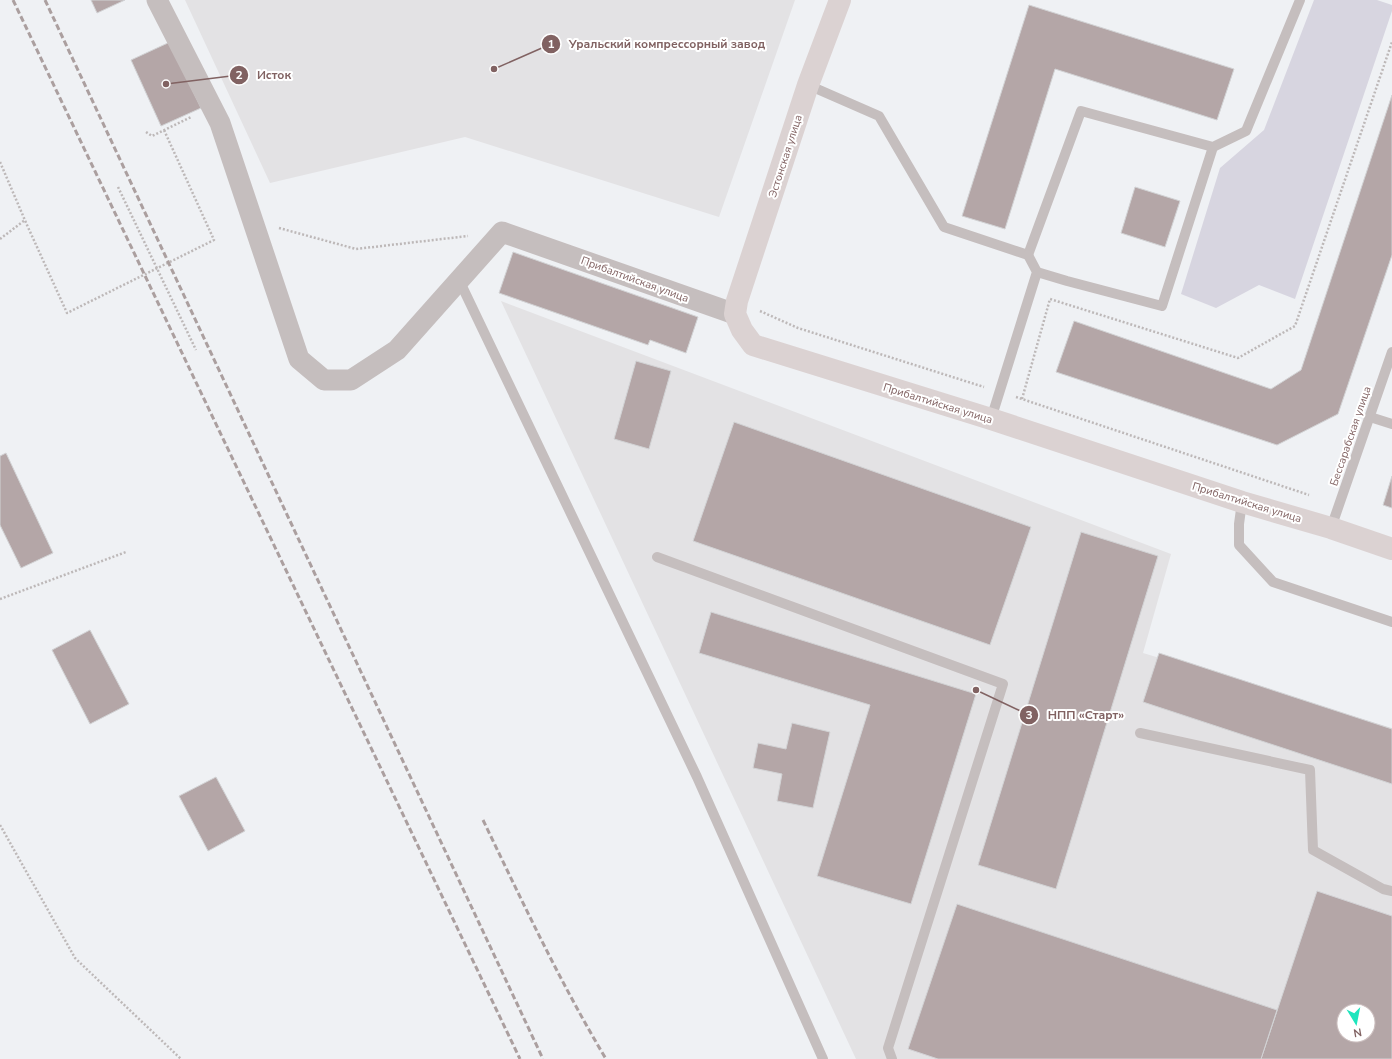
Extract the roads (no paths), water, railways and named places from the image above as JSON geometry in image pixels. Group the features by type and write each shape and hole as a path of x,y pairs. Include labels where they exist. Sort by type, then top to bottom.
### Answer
{"street":[{"path":"157,0 220,123 299,359 324,380 351,380 397,350 459,280"},
{"name":"Эстонская улица","path":"736,308 808,85 840,0"},
{"name":"Прибалтийская улица","path":"459,280 502,232 736,308 742,330 753,345 991,419 1242,502 1332,528 1392,549"}],"lane":[{"path":"1028,255 1081,111 1213,147 1246,131 1300,0"},
{"path":"808,85 879,116 944,227 1028,255 1037,272 991,419"},
{"path":"1037,272 1162,306 1213,147"},
{"path":"459,280 697,777 823,1059"},
{"name":"Бессарабская улица","path":"1332,528 1392,352"},
{"path":"1370,416 1392,424"},
{"path":"1242,502 1239,524 1239,545 1273,582 1392,622"},
{"path":"657,557 1004,684 888,1048 892,1059"},
{"path":"1140,732 1310,770 1313,850 1382,889 1392,891"}],"railway":[{"path":"13,0 520,1059"},
{"path":"45,0 543,1059"},
{"path":"483,820 557,971 606,1059"}],"place":[{"name":"Уральский компрессорный завод","path":"494,69"},
{"name":"Исток","path":"166,84"},
{"name":"НПП «Старт»","path":"976,690"}]}
